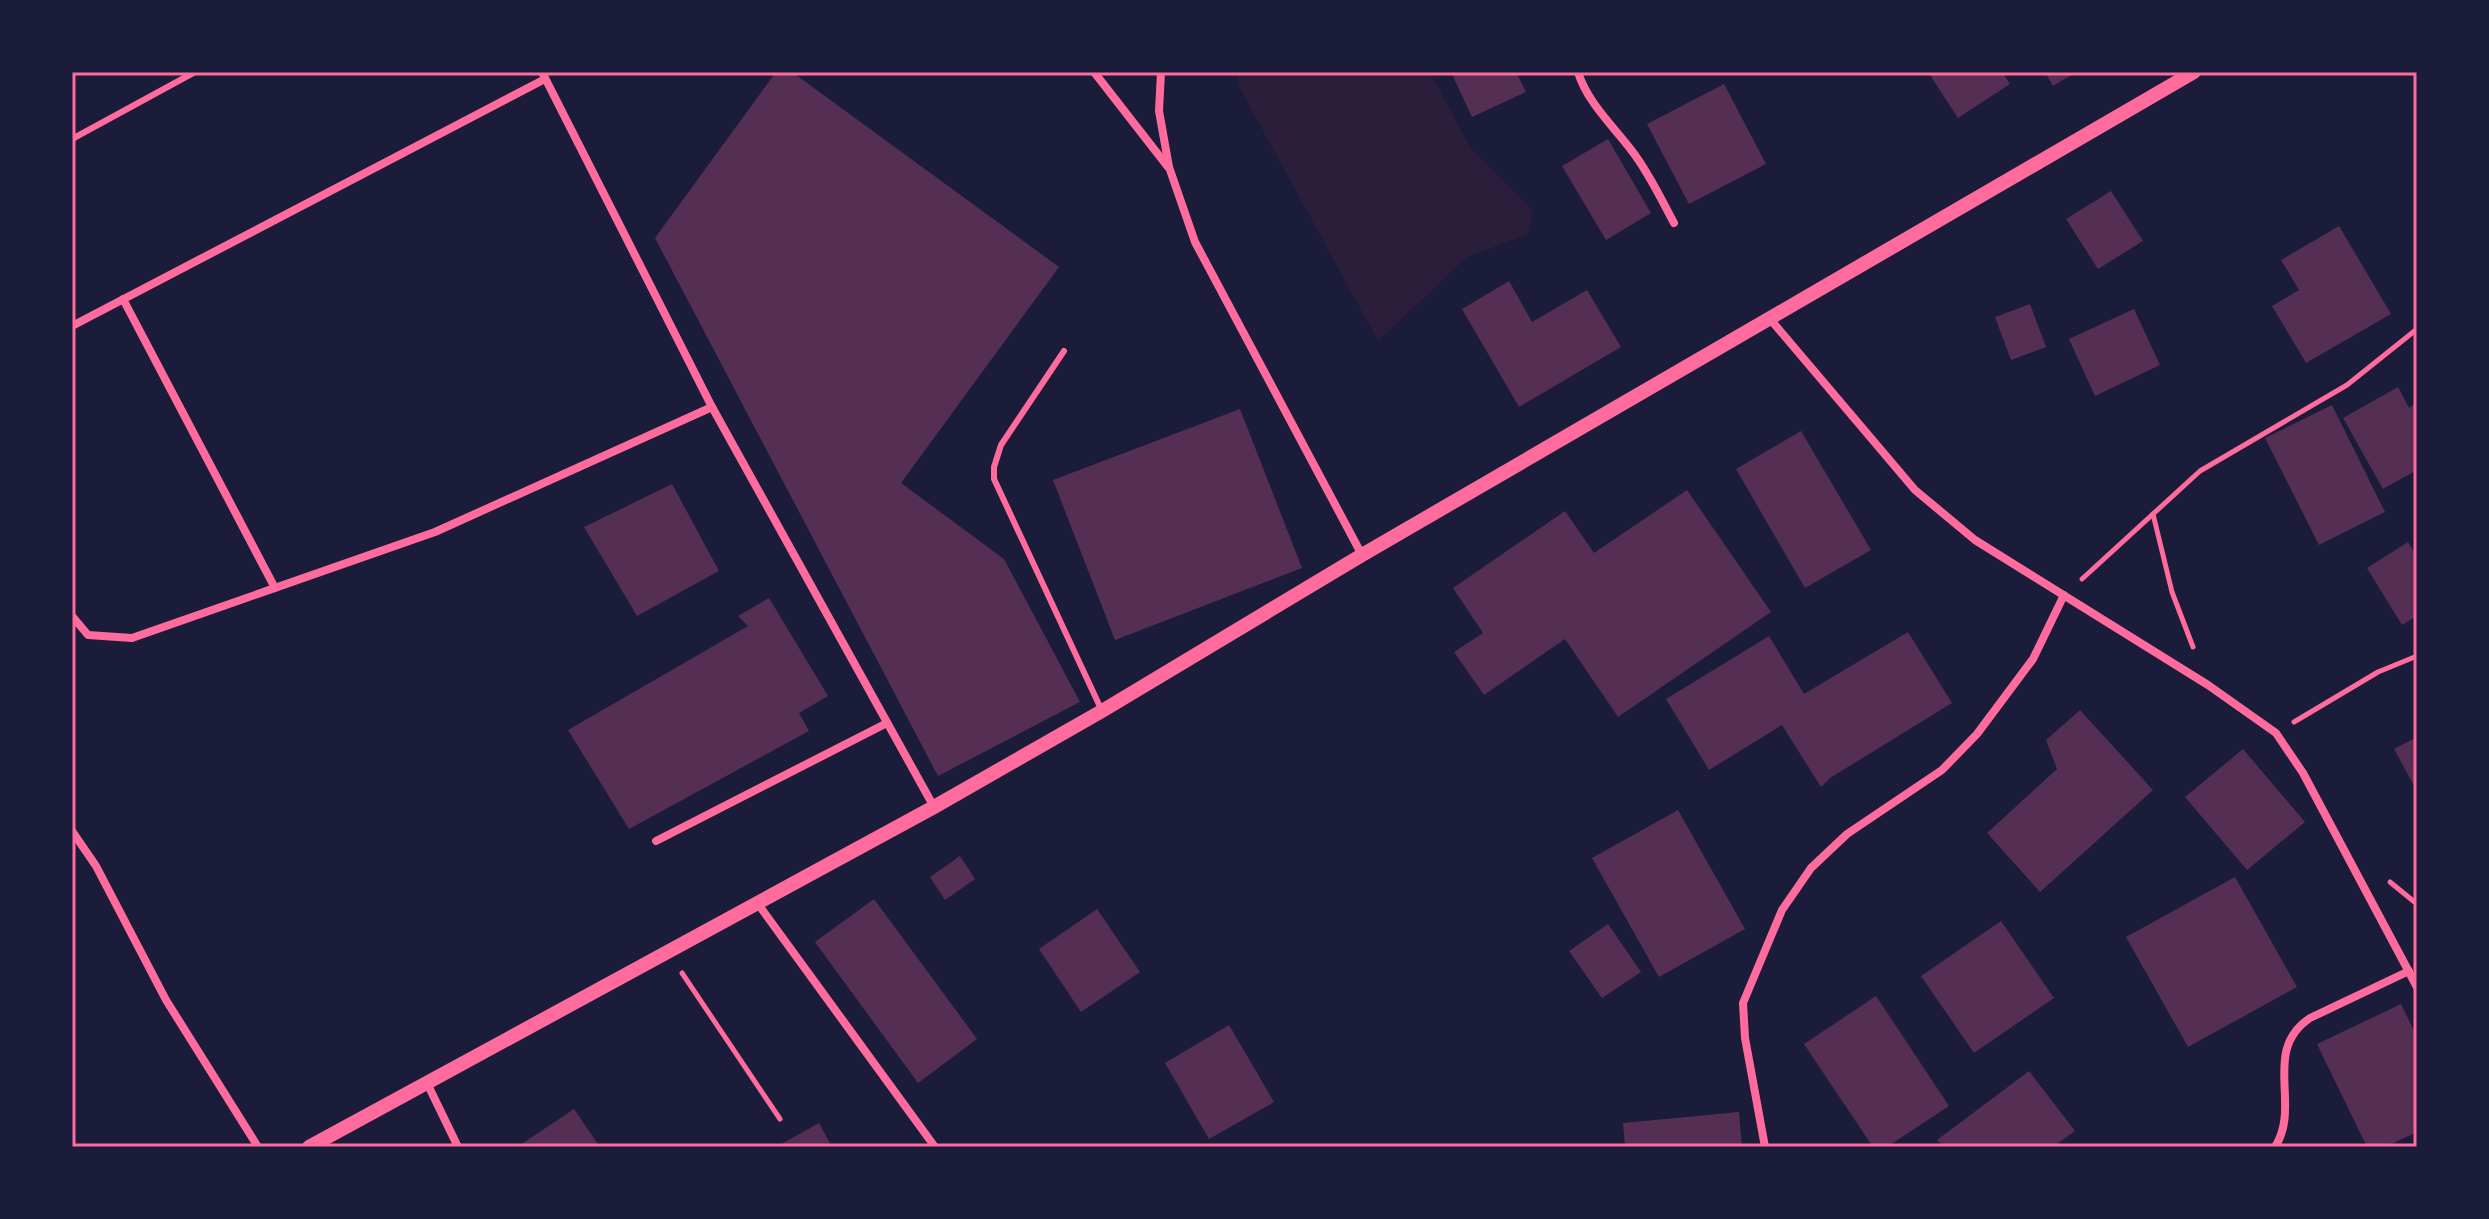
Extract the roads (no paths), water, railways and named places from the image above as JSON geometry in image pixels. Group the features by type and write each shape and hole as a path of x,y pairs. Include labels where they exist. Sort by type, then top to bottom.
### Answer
{"street":[{"path":"1094,72 1169,167"},
{"path":"1161,72 1159,111 1169,167 1195,242 1362,555"},
{"path":"1578,72 1582,84 1634,153 1674,223"},
{"path":"309,1147 934,807 2194,72"},
{"path":"72,326 543,76 712,407 934,807"},
{"path":"123,299 275,588"},
{"path":"1770,319 1915,490 1975,540 2208,685 2276,733 2303,773 2417,987"},
{"path":"72,616 88,635 132,638 435,532 712,407"},
{"path":"1765,1147 1745,1038 1743,1003 1782,910 1811,868 1847,834 1942,770 1977,734 2033,659 2064,595"},
{"path":"656,841 887,723"},
{"path":"72,831 96,866 166,1000 258,1147"},
{"path":"758,904 935,1147"},
{"path":"2275,1147 2283,1132 2285,1119 2284,1060 2291,1036 2310,1018 2409,971"},
{"path":"427,1083 458,1147"}],"lane":[{"path":"72,139 195,72"},
{"path":"1064,351 1001,445 994,467 994,479 1102,711"}]}
